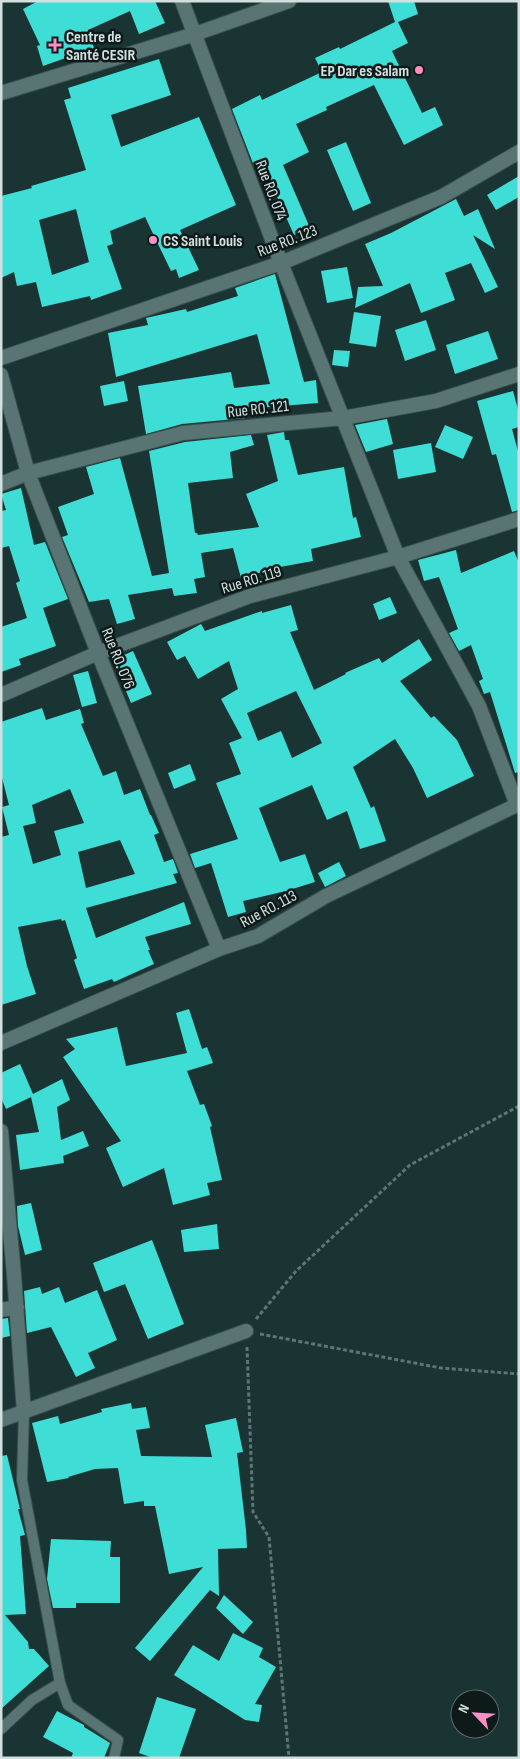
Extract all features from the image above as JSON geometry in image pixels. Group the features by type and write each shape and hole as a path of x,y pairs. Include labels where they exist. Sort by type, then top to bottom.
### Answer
{"street":[{"name":"Rue RO. 074","path":"182,1 281,263 398,557 479,706 518,805"},
{"path":"1,93 195,34 289,1"},
{"name":"Rue RO. 123","path":"1,358 281,263 442,197 519,152"},
{"name":"Rue RO. 121","path":"1,484 28,473 183,434 343,418 436,401 519,374"},
{"name":"Rue RO. 076","path":"1,375 28,473 98,653 219,949"},
{"name":"Rue RO. 119","path":"1,695 98,653 250,596 398,557 519,519"},
{"name":"Rue RO. 113","path":"1,1043 219,949 258,936 326,896 518,805"},
{"path":"1,1131 24,1412"},
{"path":"1,1310 16,1307"},
{"path":"1,1420 246,1331"}],"lane":[{"path":"24,1412 22,1480 60,1683 68,1705 118,1740 114,1758"},
{"path":"1,1729 32,1700 60,1683"}],"path":[{"path":"289,1758 269,1538 252,1512 246,1331 296,1271 410,1165 519,1106"},
{"path":"246,1331 442,1368 519,1374"}],"building":[{"path":"38,1 155,1 165,23 139,34 130,11 88,30 94,48 43,66 37,46 40,45 23,9"},
{"path":"388,1 414,1 418,14 398,22 408,43 392,51 422,113 435,107 443,125 404,145 374,85 326,107 327,110 296,124 309,152 283,165 310,228 294,235 262,163 254,166 232,109 260,95 262,100 322,72 315,58 339,47 340,49 395,22"},
{"path":"159,59 171,95 111,115 121,147 199,117 236,205 180,230 199,270 179,278 176,269 171,271 145,217 110,231 113,244 107,246 122,289 91,300 90,296 42,307 36,282 17,286 14,272 1,278 1,196 86,170 64,100 71,98 68,88","holes":["76,209 89,262 52,275 39,220"]},
{"path":"346,142 371,203 353,211 327,150"},
{"path":"519,176 519,197 496,210 487,195"},
{"path":"456,199 464,216 478,209 495,249 473,235 498,287 485,293 471,263 445,273 455,300 421,313 410,283 355,308 358,287 383,286 365,244 391,233"},
{"path":"347,267 353,298 327,303 321,271"},
{"path":"275,274 304,382 316,380 318,403 244,409 246,418 182,424 146,434 138,386 231,372 234,388 270,384 257,334 116,377 108,333 148,325 146,318 186,309 187,312 238,296 235,288"},
{"path":"354,312 381,316 376,347 349,343"},
{"path":"426,320 436,350 405,361 395,330"},
{"path":"488,331 498,359 455,374 446,345"},
{"path":"334,350 350,351 348,367 332,365"},
{"path":"124,381 128,401 104,406 100,386"},
{"path":"513,391 519,413 519,427 512,429 519,455 519,510 512,512 496,454 492,455 477,401"},
{"path":"387,419 393,444 366,452 355,425"},
{"path":"445,425 473,437 463,459 435,447"},
{"path":"284,432 285,440 289,440 298,475 344,467 353,518 356,517 361,537 311,549 313,561 280,567 241,578 233,548 201,553 205,577 194,579 197,593 174,596 172,588 128,595 135,619 117,624 109,599 89,602 62,537 68,535 58,507 94,494 86,467 120,458 152,576 169,573 149,451 185,442 251,435 254,445 230,452 233,478 188,483 195,533 198,535 259,527 246,494 278,481 267,435"},
{"path":"431,443 436,472 398,479 393,450"},
{"path":"21,488 34,545 45,542 68,599 43,608 56,646 19,659 21,665 1,672 1,627 27,618 16,583 20,581 9,546 1,548 1,511 6,510 1,494"},
{"path":"456,550 461,573 514,551 519,563 519,772 515,773 490,692 484,694 479,681 483,679 471,645 459,651 449,633 458,629 439,577 424,581 418,560"},
{"path":"390,597 397,613 379,620 373,604"},
{"path":"291,605 298,630 290,632 314,690 345,673 379,658 382,663 419,639 432,660 400,681 431,718 434,716 457,740 474,776 427,798 413,768 395,739 353,767 371,808 374,806 386,841 360,849 347,811 327,820 312,785 259,808 280,862 305,854 315,882 243,901 246,912 228,917 211,863 195,868 190,854 238,839 216,783 241,774 229,743 242,738 221,699 238,689 229,661 198,679 185,656 177,660 167,642 201,624 205,631 262,611 262,613","holes":["296,691 322,743 292,758 281,731 258,741 247,713"]},
{"path":"133,651 152,694 131,703 113,660"},
{"path":"88,671 97,703 82,707 73,675"},
{"path":"42,708 46,720 80,709 84,723 81,724 103,776 116,771 124,795 140,789 159,833 154,835 164,862 173,859 178,873 173,874 177,883 86,908 96,938 184,902 191,924 145,937 154,964 114,982 112,979 84,989 74,960 77,958 65,920 62,921 61,919 18,927 36,994 1,1005 1,837 9,835 2,807 9,805 1,774 1,722","holes":["70,789 84,823 54,831 61,855 33,864 23,826 36,823 32,805","120,840 135,874 86,888 78,852"]},
{"path":"190,764 196,780 174,789 168,773"},
{"path":"339,862 346,876 325,887 318,873"},
{"path":"189,1009 202,1049 207,1047 213,1063 187,1071 200,1105 204,1104 212,1126 210,1127 222,1180 207,1183 210,1195 173,1205 164,1168 123,1187 106,1148 121,1141 63,1057 75,1049 66,1039 117,1027 126,1066 187,1053 176,1013"},
{"path":"20,1064 33,1094 62,1079 70,1100 57,1107 61,1140 83,1131 89,1146 63,1156 64,1163 20,1170 16,1135 39,1132 31,1097 6,1109 1,1098 1,1073"},
{"path":"31,1203 42,1250 25,1255 18,1226 17,1206"},
{"path":"217,1224 219,1249 184,1252 181,1230"},
{"path":"152,1240 184,1324 148,1339 125,1284 104,1292 93,1263"},
{"path":"40,1287 42,1294 59,1287 65,1303 97,1290 117,1340 88,1353 95,1368 76,1377 51,1327 27,1333 24,1291"},
{"path":"8,1318 10,1336 1,1338 1,1319"},
{"path":"131,1403 132,1409 146,1407 150,1428 136,1430 141,1456 212,1457 205,1425 236,1418 243,1452 237,1453 247,1548 218,1549 219,1596 210,1590 150,1661 135,1648 203,1567 169,1574 155,1506 144,1506 144,1501 124,1504 118,1468 95,1469 69,1478 47,1482 32,1423 58,1416 60,1424 102,1412 101,1409"},
{"path":"7,1455 25,1535 20,1536 26,1614 5,1615 28,1642 29,1649 34,1649 49,1666 1,1709 1,1456"},
{"path":"51,1539 111,1541 110,1557 120,1557 120,1603 76,1603 76,1608 53,1608 47,1579"},
{"path":"224,1595 253,1622 243,1634 216,1608"},
{"path":"233,1633 263,1648 259,1657 276,1667 255,1704 262,1705 259,1722 245,1720 174,1675 193,1645 219,1661"},
{"path":"157,1697 196,1709 179,1758 153,1758 139,1753"},
{"path":"57,1711 84,1725 84,1727 110,1743 104,1758 71,1758 73,1753 43,1737"}],"place":[{"name":"Centre de Santé CESIR","path":"55,45"},
{"name":"EP Dar es Salam","path":"419,70"},
{"name":"CS Saint Louis","path":"153,240"}]}
